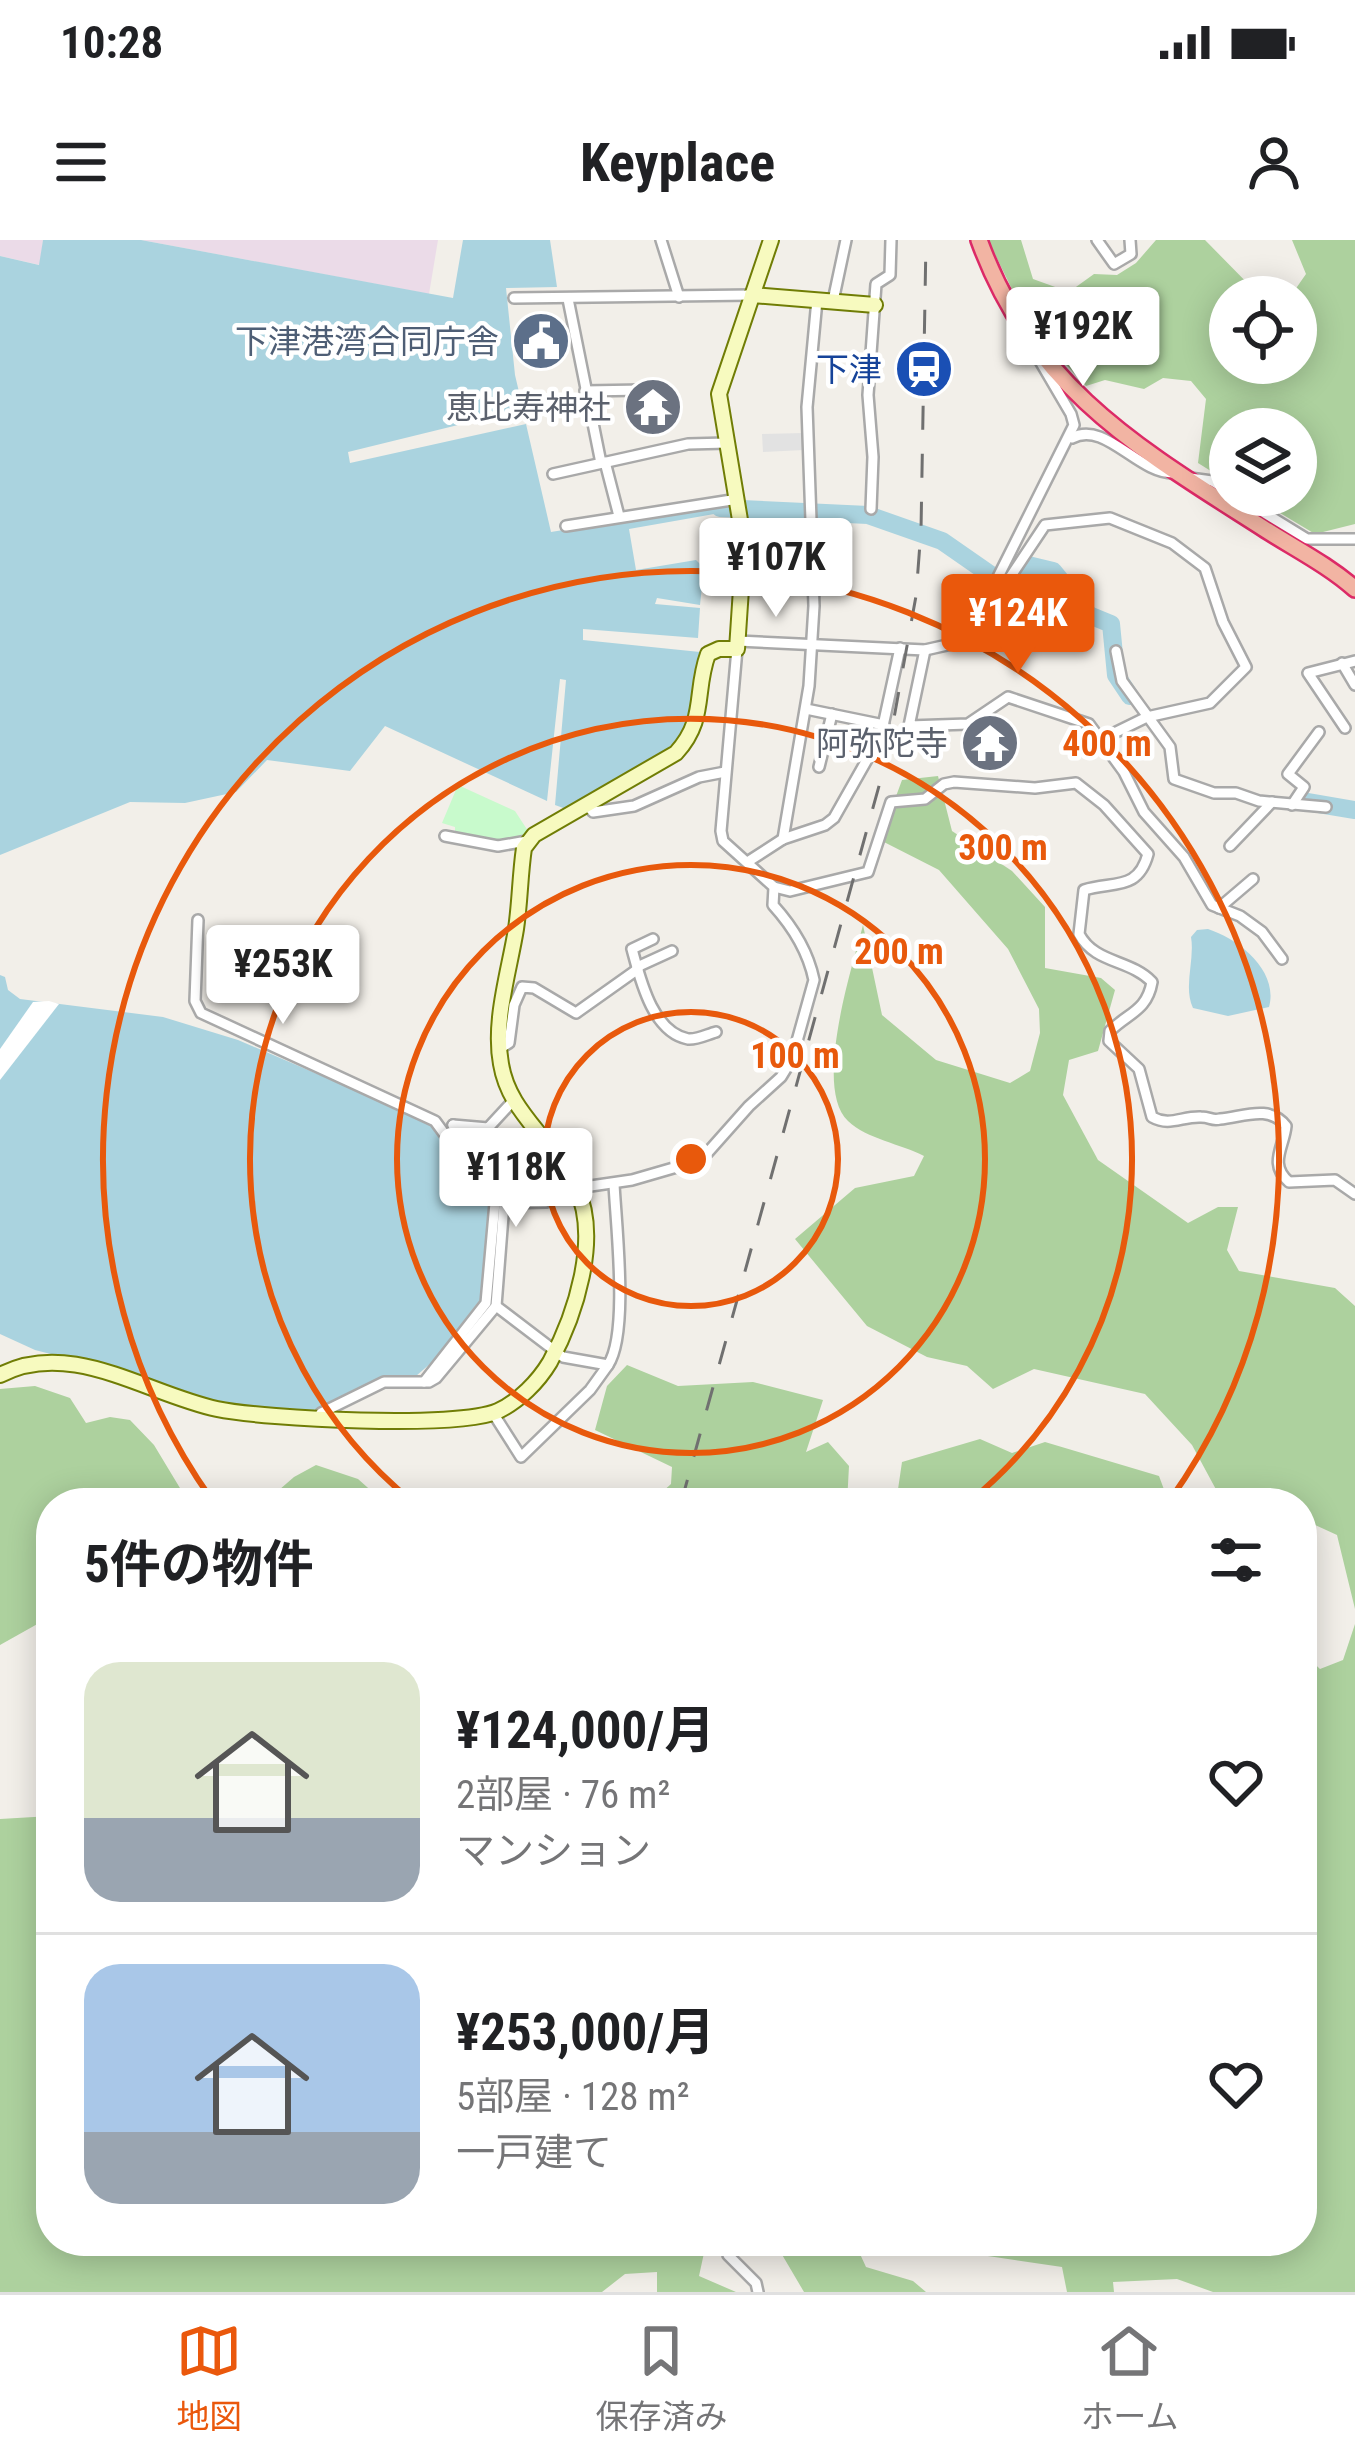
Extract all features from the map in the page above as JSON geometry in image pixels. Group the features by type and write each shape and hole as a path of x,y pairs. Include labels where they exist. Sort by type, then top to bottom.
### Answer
{"highway":[{"path":"979,240 1027,334 1078,398 1124,437 1355,590"}],"main road":[{"path":"0,1375 46,1360 215,1408 319,1418 466,1418 494,1413 535,1383 556,1350 583,1265 585,1231 577,1188 513,1101 499,1049 527,841 676,753 690,737 698,717 708,654 738,645 744,556 719,394 767,242"},
{"path":"752,295 874,304"}],"street":[{"path":"661,240 679,297"},
{"path":"784,839 806,709 814,606 807,407 825,301 846,240"},
{"path":"872,509 868,395 874,304 876,282 890,275 891,240"},
{"path":"1097,240 1114,264 1132,254 1130,240"},
{"path":"514,298 752,295"},
{"path":"568,299 585,391 619,516"},
{"path":"1027,334 1073,420 990,596 963,638 946,647 738,645 723,841 774,887 790,891 868,872 891,802 925,800 948,782 1081,786 1148,854 1140,874 1130,883 1084,890 1079,934 1095,954 1152,982 1138,1012 1116,1024 1109,1041 1139,1069 1152,1118 1163,1123 1258,1113 1280,1118 1286,1126 1277,1153 1282,1176 1289,1182 1335,1180 1355,1194"},
{"path":"585,391 643,390"},
{"path":"1063,446 1089,433 1156,472 1209,480"},
{"path":"553,474 688,443 727,443"},
{"path":"566,526 739,503"},
{"path":"1269,516 1307,539 1355,539"},
{"path":"990,596 1001,591 1036,533 1051,522 1110,518 1182,548 1204,568 1246,667 1210,703 1147,717 1102,739"},
{"path":"749,861 784,839 834,818 884,725 900,648"},
{"path":"926,650 909,726 968,724 1003,699 1012,698 1089,724 1124,772 1144,812 1177,848 1212,905 1262,932 1282,959"},
{"path":"1116,651 1122,681 1170,747 1174,779 1214,793 1326,807"},
{"path":"1345,728 1308,673 1355,661"},
{"path":"1342,663 1355,685"},
{"path":"806,709 884,725"},
{"path":"819,767 832,715"},
{"path":"1292,805 1304,787 1288,774 1319,733"},
{"path":"587,805 593,812 634,806 699,777 725,772"},
{"path":"1230,846 1272,802"},
{"path":"445,836 498,846 527,841"},
{"path":"1219,908 1253,879"},
{"path":"504,1203 546,1202 577,1188 614,1184 700,1160 781,1077 792,1059 814,980 789,921 772,905 774,887"},
{"path":"198,920 196,1001 201,1013 448,1126 488,1128 513,1101"},
{"path":"653,940 632,947 652,1006 675,1033 693,1040 716,1032"},
{"path":"499,1049 509,1043 514,1005 522,987 535,988 576,1013 638,968 672,951"},
{"path":"319,1418 384,1382 436,1378 496,1306 504,1203 448,1126"},
{"path":"424,1382 486,1303 496,1203 448,1126"},
{"path":"494,1413 521,1457 590,1390 616,1354 619,1291 614,1184"},
{"path":"496,1306 563,1357 608,1365"},
{"path":"729,2256 756,2283 758,2292"}],"shaded area":[{"path":"0,240 43,240 40,265 0,256"},
{"path":"141,240 438,240 429,294"},
{"path":"804,433 804,450 763,452 762,434"}],"green space":[{"path":"988,240 1021,240 1033,279 1069,292 1094,274 1117,275 1136,263 1156,240 1205,240 1240,276 1209,276 1209,384 1317,384 1317,276 1305,276 1292,240 1355,240 1355,524 1315,534 1285,516 1317,516 1317,408 1209,408 1209,470 1198,463 1206,399 1191,381 1163,378 1144,389 1105,380 1086,386 1030,326"},
{"path":"938,776 952,831 1012,871 1045,907 1045,968 1101,978 1115,990 1098,1051 1069,1060 1063,1095 1098,1160 1188,1223 1218,1207 1238,1207 1227,1250 1239,1271 1335,1288 1355,1306 1355,1609 1337,1535 1317,1526 1317,1488 1215,1488 1192,1445 1145,1394 1034,1369 993,1389 967,1366 927,1357 867,1326 795,1239 855,1188 914,1176 924,1156 856,1127 838,1105 834,1056 838,1027 863,925 882,1015 936,1060 1010,1083 1030,1071 1040,1033 1039,1009 1008,949 939,870 880,840 902,780"},
{"path":"458,785 515,811 530,834 502,842 455,835 455,827 442,823"},
{"path":"627,1365 678,1386 753,1382 823,1400 806,1452 828,1442 849,1466 848,1488 667,1488 672,1467 595,1430 607,1386"},
{"path":"35,1386 70,1398 86,1423 110,1417 130,1420 154,1445 180,1488 36,1488 36,1625 0,1645 0,1389"},
{"path":"980,1439 1012,1453 1045,1442 1159,1476 1163,1488 898,1488 902,1462"},
{"path":"316,1465 358,1479 368,1488 281,1488"},
{"path":"1355,1624 1355,2292 1213,2292 1177,2279 1113,2282 1114,2292 1067,2292 1062,2267 988,2256 1317,2256 1317,1666 1343,1660"},
{"path":"36,1817 36,2256 703,2256 699,2276 736,2292 657,2292 657,2272 625,2274 602,2292 0,2292 0,1819"},
{"path":"783,2256 861,2256 866,2267 913,2281 926,2292 804,2292"}],"water":[{"path":"43,240 141,240 453,298 463,240 550,240 557,287 506,288 523,409 348,452 350,463 526,424 551,532 735,502 737,510 629,529 636,570 696,560 704,568 700,605 657,598 655,604 700,608 698,638 583,629 583,640 700,652 696,701 683,732 671,746 618,781 566,809 555,805 566,680 560,679 547,801 385,726 350,771 267,760 236,792 185,803 130,802 0,855 0,256 39,265"},
{"path":"1208,929 1254,958 1268,981 1269,1007 1228,1016 1193,1008 1191,937 1197,930"},
{"path":"0,975 20,999 163,1017 238,1040 436,1125 490,1208 480,1300 431,1363 416,1376 380,1377 314,1410 232,1406 35,1350 0,1334"}],"pier":[{"path":"33,1002 59,1004 0,1080 0,1049"}],"waterway":[{"path":"720,508 868,515 942,541 1001,582 1009,583 1028,565 1053,571 1089,615 1111,624 1116,675 1130,696"},
{"path":"1307,802 1355,810"}],"railway":[{"path":"685,1488 887,757 916,596 921,530 926,240"}],"place":[{"name":"下津港湾合同庁舎","path":"541,341"},
{"name":"下津","path":"924,369"},
{"name":"恵比寿神社","path":"653,407"},
{"name":"阿弥陀寺","path":"990,743"}]}
